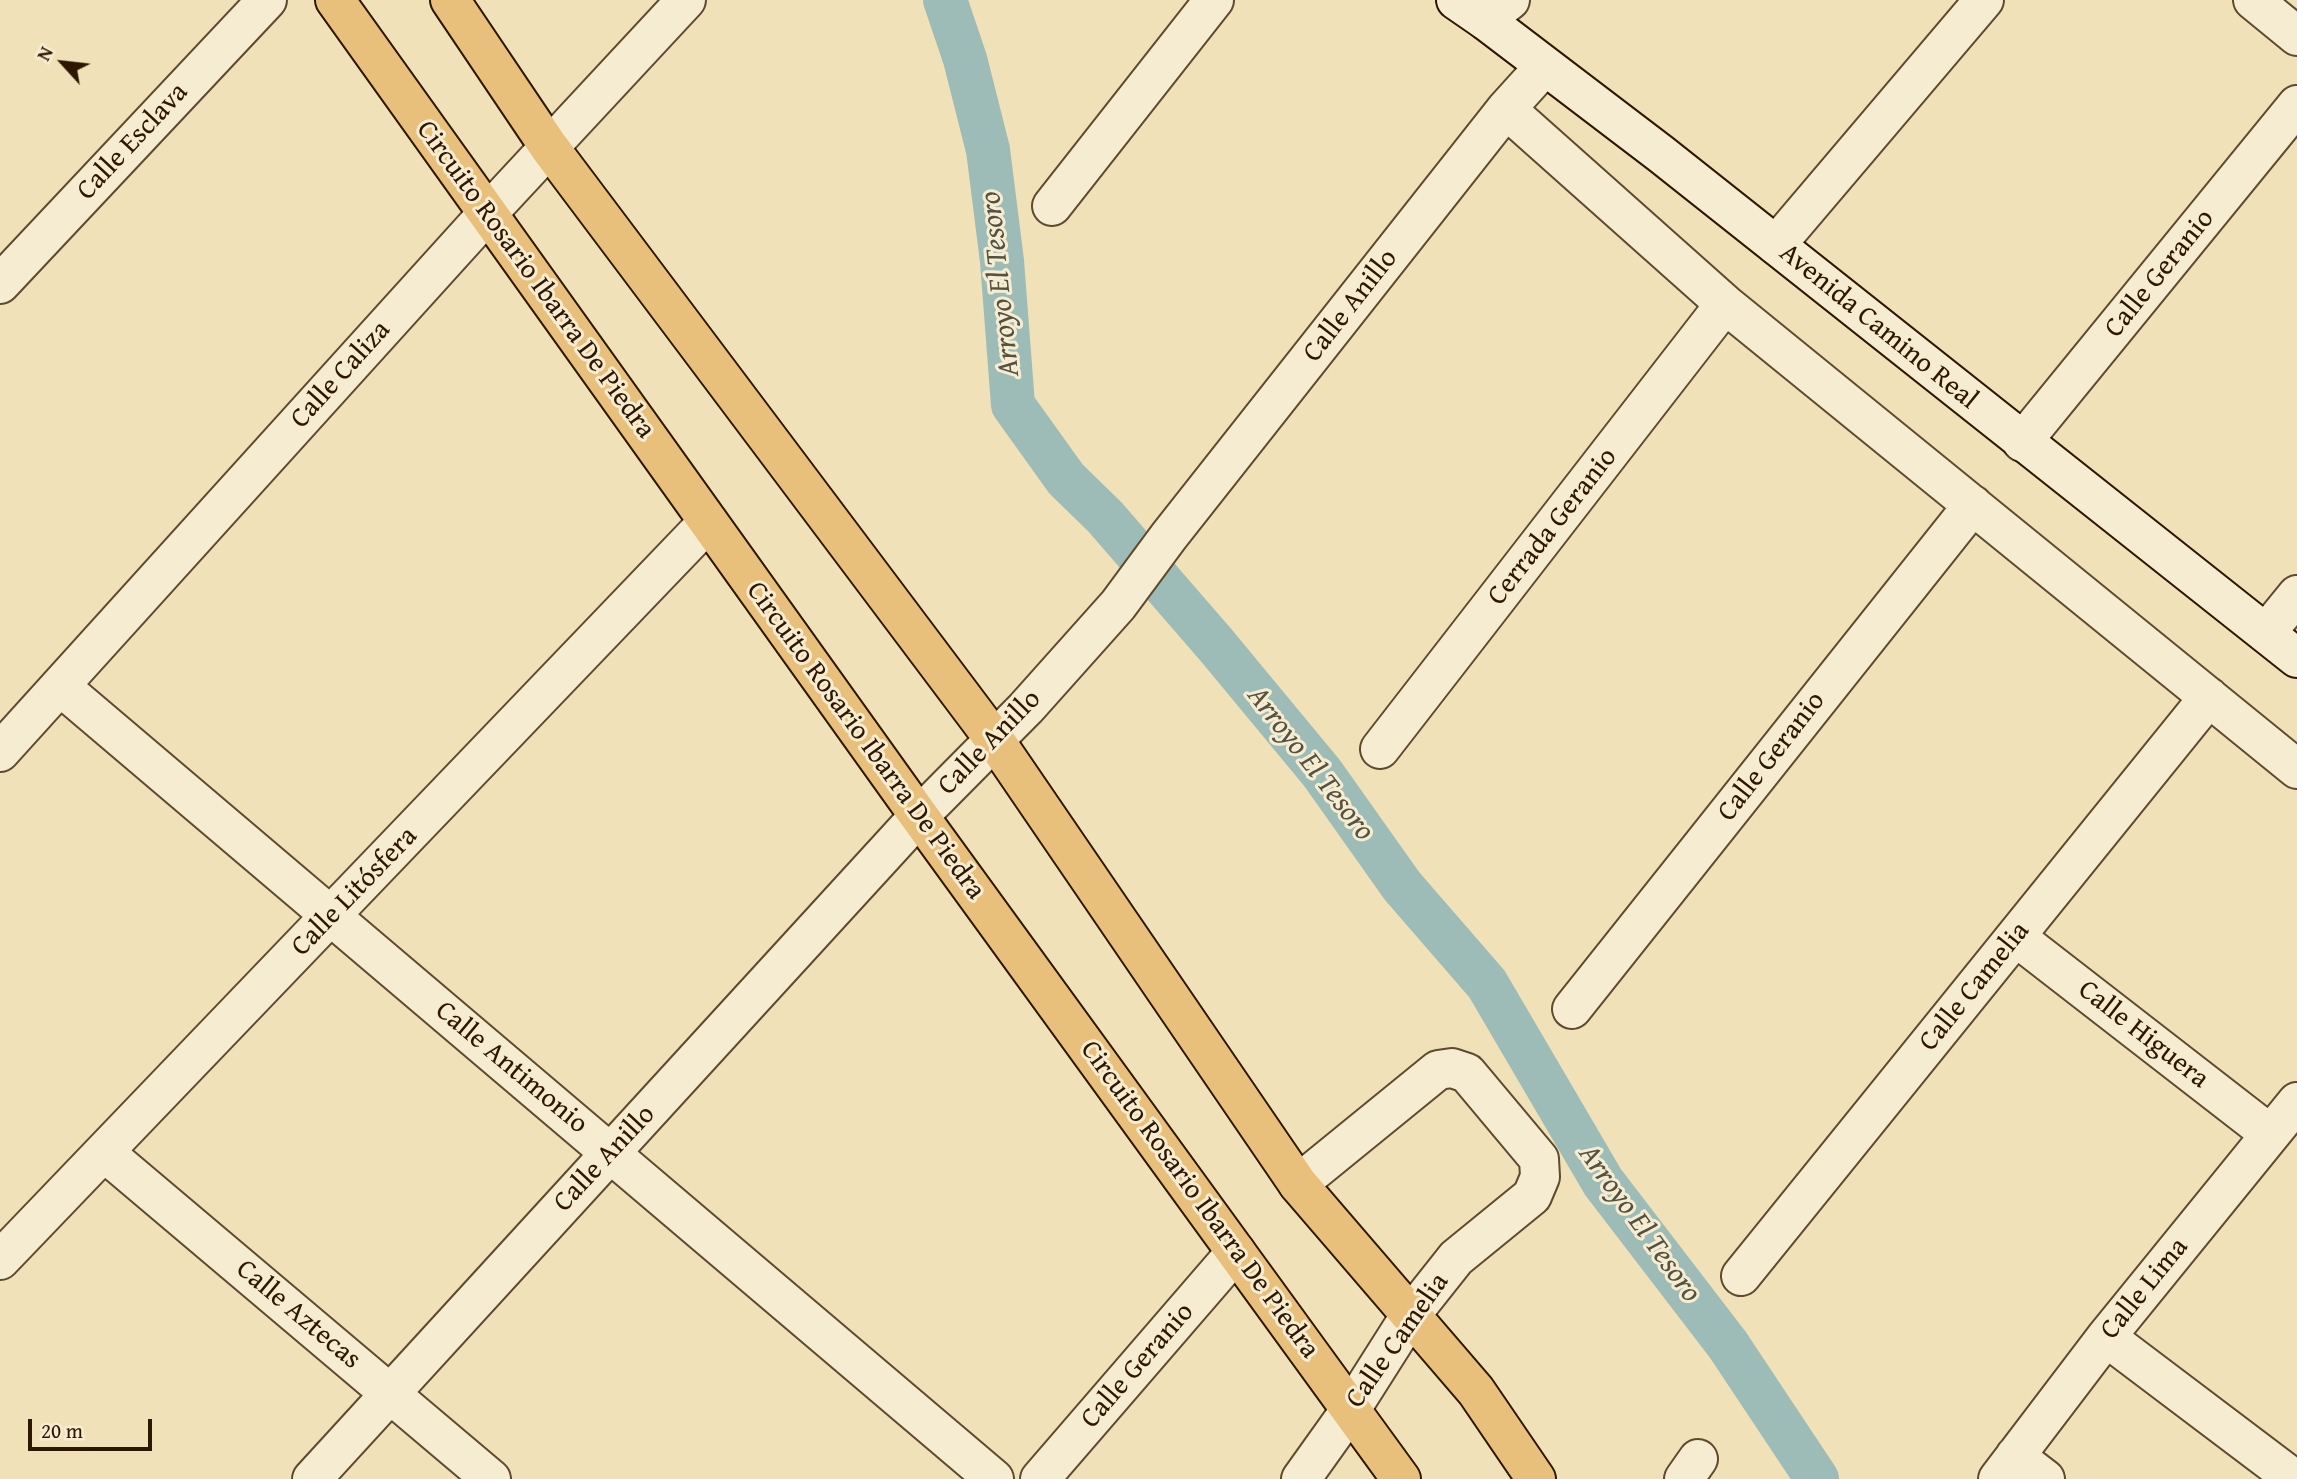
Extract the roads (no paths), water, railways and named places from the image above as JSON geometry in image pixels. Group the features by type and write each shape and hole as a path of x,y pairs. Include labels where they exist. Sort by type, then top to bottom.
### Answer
{"main road":[{"name":"Circuito Rosario Ibarra De Piedra","path":"335,0 919,816 1401,1479"},
{"path":"450,0 549,147 994,739 1298,1184 1476,1391 1536,1479"}],"street":[{"name":"Calle Esclava","path":"0,284 267,0"},
{"name":"Calle Caliza","path":"0,752 487,214 686,0"},
{"path":"1052,206 1214,0"},
{"path":"1776,245 1984,0"},
{"path":"2253,0 2297,36"},
{"name":"Avenida Camino Real","path":"1484,7 1544,67 1661,154 2297,658"},
{"name":"Calle Anillo","path":"312,1479 919,816 1026,708 1118,605 1169,536 1506,109 1544,67"},
{"name":"Calle Geranio","path":"2022,442 2297,105"},
{"path":"1506,109 1725,304 2297,769"},
{"name":"Cerrada Geranio","path":"1380,749 1725,304"},
{"name":"Calle Geranio","path":"1572,1009 1973,505"},
{"name":"Calle Litósfera","path":"0,1260 708,522"},
{"path":"2266,633 2297,595"},
{"name":"Calle Antimonio","path":"60,686 994,1479"},
{"name":"Calle Camelia","path":"1741,1276 2209,697"},
{"name":"Calle Higuera","path":"2016,937 2270,1134"},
{"name":"Calle Camelia","path":"1298,1184 1438,1070 1451,1068 1467,1073 1539,1159 1540,1177 1532,1196 1456,1258 1410,1315 1351,1409 1301,1479"},
{"name":"Calle Lima","path":"2006,1468 2106,1337 2297,1102"},
{"name":"Calle Aztecas","path":"104,1152 491,1479"},
{"name":"Calle Geranio","path":"1040,1479 1236,1252"},
{"path":"2106,1337 2294,1479"},
{"path":"2006,1468 2045,1479"}],"waterway":[{"name":"Arroyo El Tesoro","path":"945,0 965,59 988,150 1002,261 1013,405 1066,479 1105,517 1322,773 1402,886 1487,984 1603,1182 1728,1345 1817,1479"}]}
